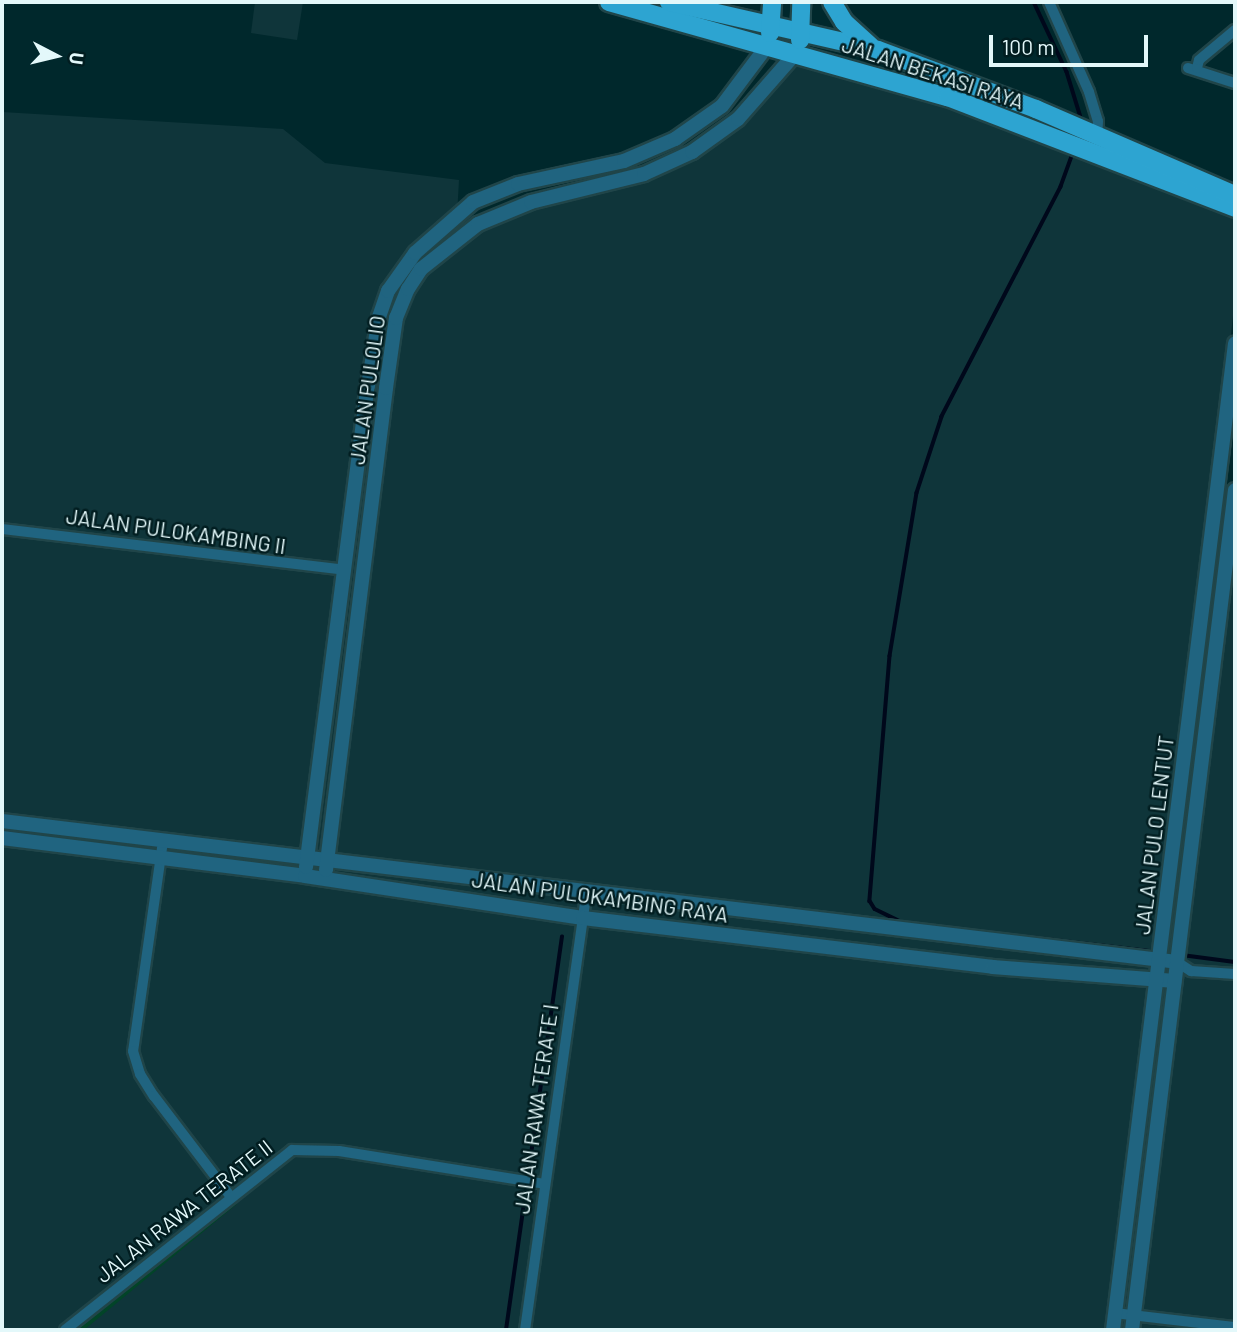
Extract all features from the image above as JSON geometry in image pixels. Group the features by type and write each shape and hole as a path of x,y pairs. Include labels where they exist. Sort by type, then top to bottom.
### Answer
{"main road":[{"name":"JALAN BEKASI RAYA","path":"609,2 1065,132 1235,195"},
{"name":"JALAN BEKASI RAYA","path":"669,2 737,8 772,23 878,50 1065,132"},
{"path":"767,46 772,23 772,2"},
{"path":"795,54 802,30 801,2"},
{"path":"832,2 844,22 878,50"},
{"name":"JALAN BEKASI RAYA","path":"1093,141 1235,208"}],"street":[{"path":"1049,2 1089,92 1098,121 1093,141"},
{"path":"1235,30 1193,68 1235,83"},
{"name":"JALAN PULOLIO","path":"305,876 368,386 379,317 388,291 415,253 473,202 518,184 581,173 648,152 722,106 767,46"},
{"name":"JALAN PULOLIO","path":"325,878 396,318 421,268 461,234 504,211 671,163 738,120 795,54"},
{"path":"722,106 738,120"},
{"path":"581,173 587,189"},
{"name":"JALAN PULO LENTUT","path":"1113,1330 1235,344"},
{"path":"368,386 386,388"},
{"path":"362,437 380,439"},
{"name":"JALAN PULO LENTUT","path":"1133,1323 1235,489"},
{"name":"JALAN PULOKAMBING II","path":"2,529 346,570"},
{"name":"JALAN PULOKAMBING RAYA","path":"2,821 586,894 1178,956 1191,971 1235,974"},
{"name":"JALAN PULOKAMBING RAYA","path":"2,838 325,878 583,918 993,967 1174,981"},
{"path":"163,841 133,1051 140,1074 154,1096 231,1197"},
{"name":"JALAN RAWA TERATE I","path":"525,1330 539,1183 586,894"},
{"path":"1174,981 1191,971"},
{"name":"JALAN RAWA TERATE II","path":"65,1330 292,1150 339,1151 539,1183"},
{"path":"1115,1313 1133,1323 1235,1327"}],"shaded area":[{"path":"255,2 303,2 297,40 251,33"},
{"path":"790,63 941,94 1235,216 1235,297 1207,562 1235,565 1235,1330 2,1330 2,112 283,129 325,163 459,180 457,215 464,227 523,196 592,189 661,169 737,116"}],"green space":[{"path":"231,1197 237,1204 84,1330 65,1330"}],"waterway":[{"path":"1034,2 1067,72 1083,124"},
{"path":"1074,151 1061,187 942,417 917,493 890,656 870,901 875,909 902,922 1157,952"},
{"path":"506,1330 562,937"},
{"path":"1182,955 1235,962"}]}
